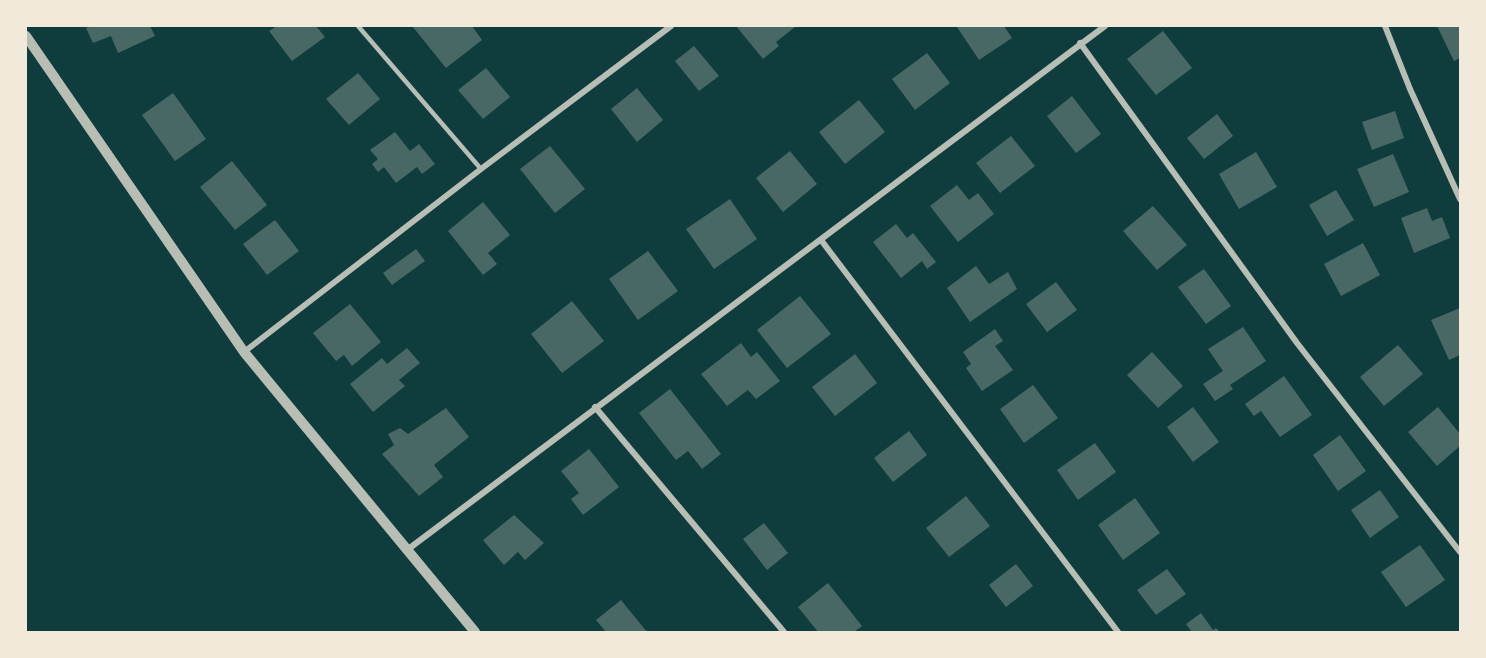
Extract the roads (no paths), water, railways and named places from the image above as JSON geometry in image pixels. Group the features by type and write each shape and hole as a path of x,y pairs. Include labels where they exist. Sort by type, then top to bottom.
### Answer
{"street":[{"path":"244,352 671,26"},
{"path":"406,550 1105,26"},
{"path":"1385,26 1410,89 1461,199"},
{"path":"26,36 244,352 475,633"},
{"path":"1080,43 1297,344 1461,552"},
{"path":"820,240 1118,633"},
{"path":"595,407 784,633"}],"lane":[{"path":"358,26 481,169"}]}
